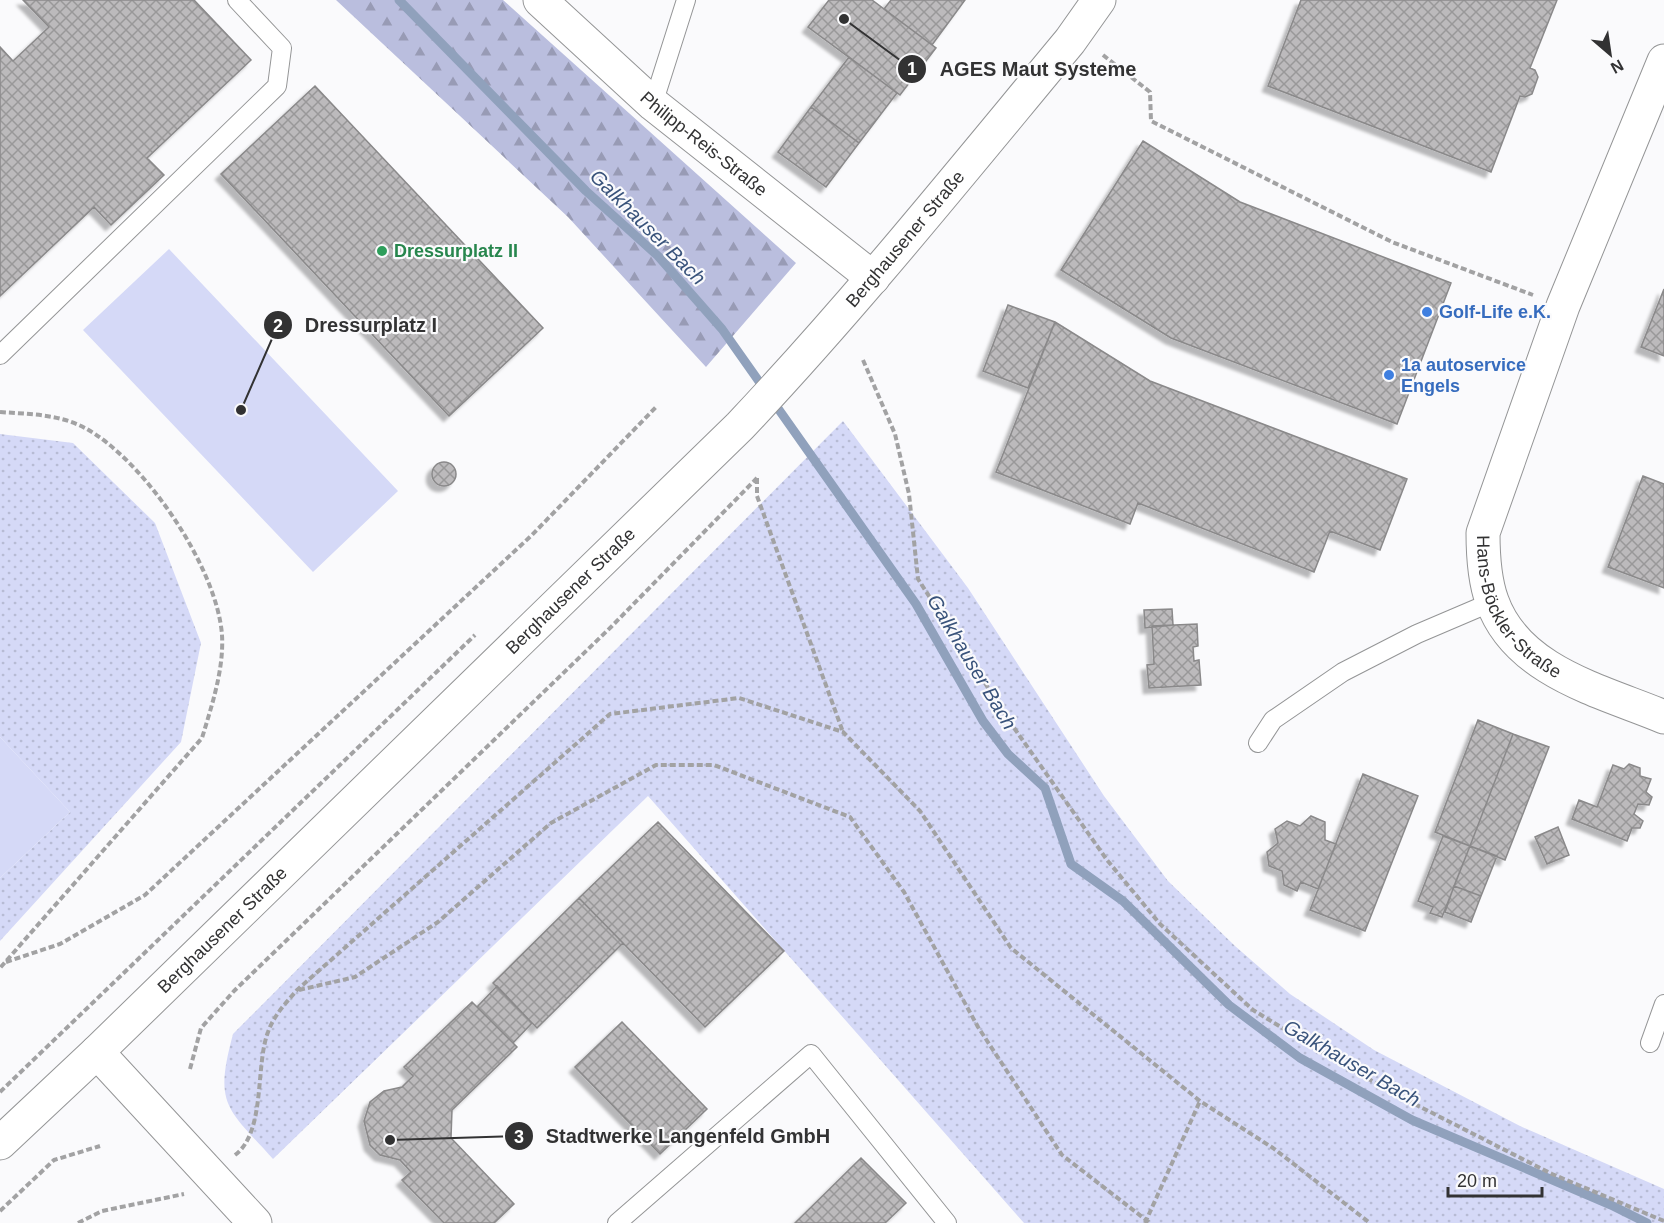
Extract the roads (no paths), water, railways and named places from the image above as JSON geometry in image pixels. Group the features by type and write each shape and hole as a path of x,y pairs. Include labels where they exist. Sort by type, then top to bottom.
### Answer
{"main road":[{"name":"Philipp-Reis-Straße","path":"540,0 653,104 873,278"},
{"name":"Berghausener Straße","path":"0,1143 97,1052 740,426 810,351 873,278 1070,40 1099,0"},
{"name":"Hans-Böckler-Straße","path":"1664,62 1563,306 1483,533 1484,566 1492,602 1513,639 1548,669 1664,717"},
{"path":"97,1052 209,1176 255,1223"}],"lane":[{"path":"0,355 277,86 282,48 237,0"},
{"path":"653,104 686,0"},
{"path":"1258,743 1273,720 1343,672 1417,634 1492,602"},
{"path":"1650,1042 1664,1004"},
{"path":"617,1223 811,1053 947,1223"}],"waterway":[{"name":"Galkhauser Bach","path":"399,0 586,191 658,256 722,329 916,604 983,721 1008,754 1045,788 1071,864 1123,901 1229,1005 1300,1058 1412,1120 1611,1205 1647,1223"}],"place":[{"name":"AGES Maut Systeme","path":"844,19"},
{"name":"Dressurplatz II","path":"382,251"},
{"name":"Golf-Life e.K.","path":"1427,312"},
{"name":"1a autoservice Engels","path":"1389,375"},
{"name":"Dressurplatz I","path":"241,410"},
{"name":"Stadtwerke Langenfeld GmbH","path":"390,1140"}]}
